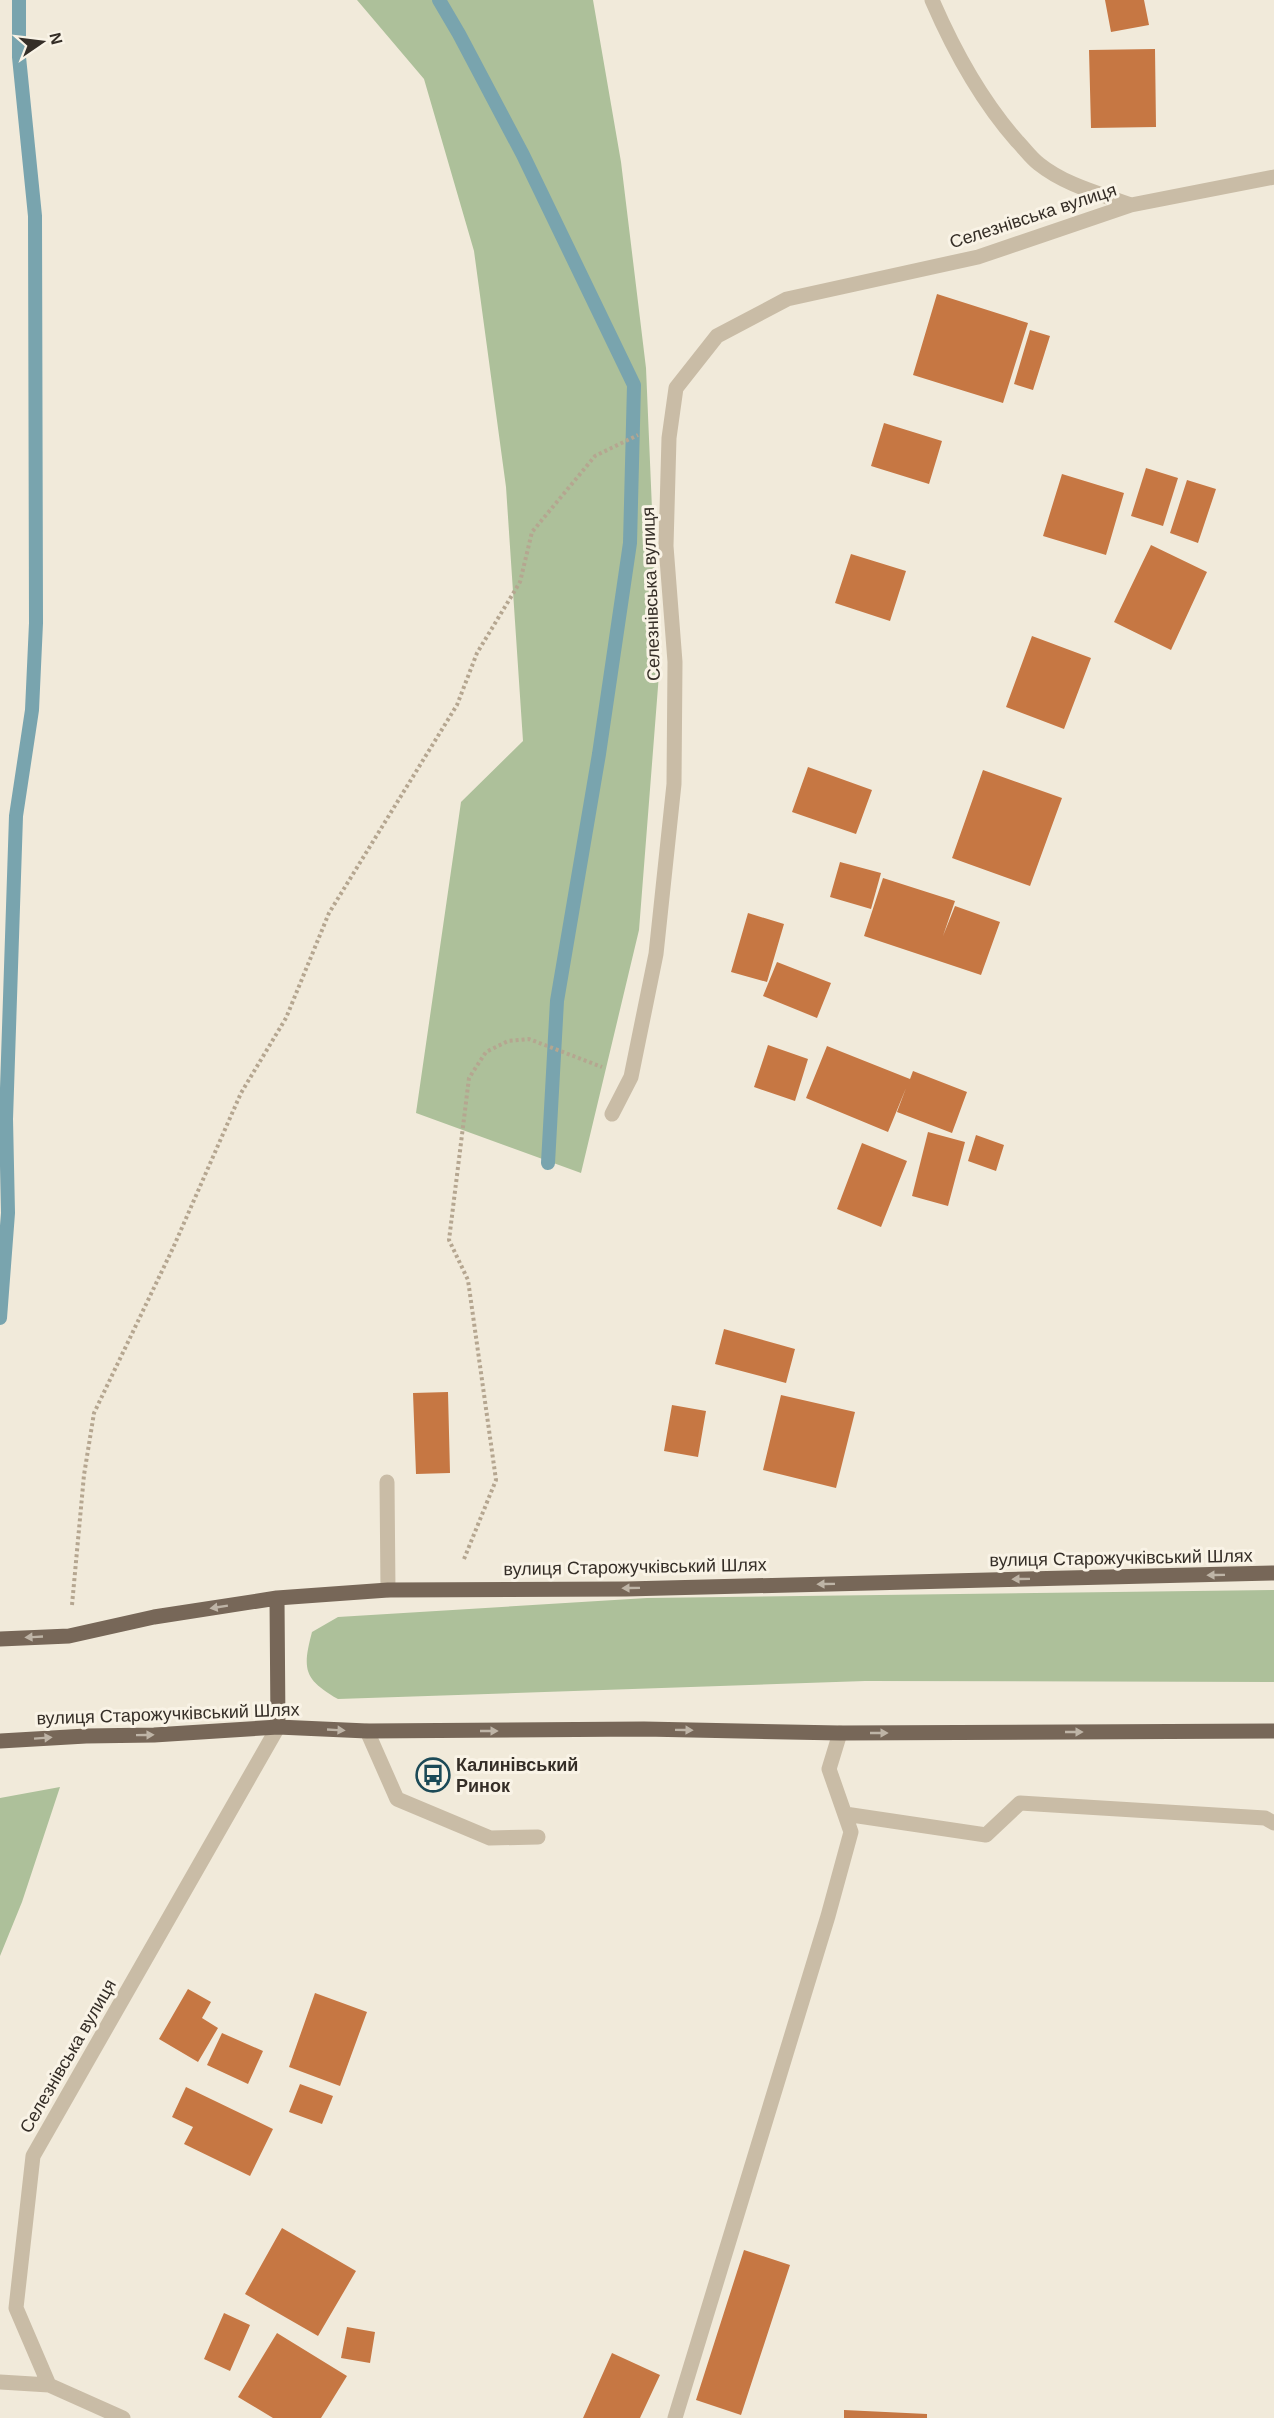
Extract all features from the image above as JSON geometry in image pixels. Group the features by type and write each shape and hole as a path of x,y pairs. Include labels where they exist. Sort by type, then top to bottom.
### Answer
{"main road":[{"name":"вулиця Старожучківський Шлях","path":"0,1639 69,1636 154,1617 277,1598 388,1590 626,1588 1274,1574"},
{"path":"277,1598 278,1727"},
{"name":"вулиця Старожучківський Шлях","path":"0,1741 278,1727 367,1731 644,1729 840,1734 1274,1731"}],"street":[{"name":"Селезнівська вулиця","path":"932,0 955,52 976,87 1008,130 1038,164 1067,181 1131,205"},
{"name":"Селезнівська вулиця","path":"612,1114 631,1077 656,954 674,784 675,662 666,546 669,438 675,388 717,336 787,299 978,257 1131,205 1274,177"},
{"path":"387,1482 388,1590"},
{"name":"Селезнівська вулиця","path":"49,2385 16,2308 33,2156 278,1727"},
{"path":"367,1731 397,1799 490,1838 538,1837"},
{"path":"675,2418 828,1916 851,1832 829,1769 840,1734"},
{"path":"845,1814 986,1835 1020,1803 1265,1818 1274,1823"},
{"path":"0,2382 49,2385 123,2418"}],"path":[{"path":"69,1636 84,1475 94,1413 206,1175 241,1093 286,1018 329,913 457,705 477,653 520,582 532,532 595,456 639,434"},
{"path":"452,1588 496,1480 468,1280 449,1240 469,1078 486,1052 508,1041 529,1039 588,1062"}],"green space":[{"path":"357,0 593,0 621,162 646,368 659,674 639,930 581,1173 416,1113 461,802 523,741 506,487 474,251 424,79"},
{"path":"1274,1590 1274,1682 865,1681 338,1699 312,1679 307,1665 312,1632 338,1617 647,1598"},
{"path":"60,1787 22,1902 0,1956 0,1798"}],"building":[{"path":"1105,0 1144,0 1149,25 1111,32"},
{"path":"1155,49 1156,127 1091,128 1089,50"},
{"path":"937,294 1028,323 1003,403 913,375"},
{"path":"1030,330 1050,336 1033,390 1014,384"},
{"path":"884,423 942,441 929,484 871,466"},
{"path":"1146,468 1178,478 1163,526 1131,516"},
{"path":"1062,474 1124,493 1106,555 1043,536"},
{"path":"1187,480 1216,489 1198,543 1170,533"},
{"path":"1151,545 1207,572 1171,650 1114,622"},
{"path":"851,554 906,571 890,621 835,603"},
{"path":"1032,636 1091,658 1064,729 1006,707"},
{"path":"808,767 872,790 856,834 792,812"},
{"path":"983,770 1062,798 1030,886 952,858"},
{"path":"840,862 881,873 871,909 830,897"},
{"path":"883,878 955,901 943,936 955,906 1000,922 981,975 864,936"},
{"path":"748,913 784,924 767,982 731,972"},
{"path":"777,962 831,983 817,1018 763,996"},
{"path":"768,1045 808,1059 795,1101 754,1087"},
{"path":"827,1046 910,1079 913,1071 967,1092 952,1133 897,1112 906,1088 888,1132 806,1098"},
{"path":"928,1132 965,1142 948,1206 912,1196"},
{"path":"976,1135 1004,1145 996,1171 968,1161"},
{"path":"862,1143 907,1161 881,1227 837,1209"},
{"path":"724,1329 795,1349 786,1383 715,1364"},
{"path":"448,1392 450,1473 416,1474 413,1393"},
{"path":"781,1395 855,1412 836,1488 763,1470"},
{"path":"672,1405 706,1411 698,1457 664,1451"},
{"path":"188,1989 211,2002 202,2018 218,2028 198,2062 159,2039"},
{"path":"315,1993 367,2012 340,2086 289,2067"},
{"path":"222,2033 263,2051 248,2084 207,2065"},
{"path":"300,2084 333,2096 322,2124 289,2112"},
{"path":"186,2087 273,2129 250,2176 184,2144 193,2127 172,2117"},
{"path":"282,2228 356,2271 318,2336 245,2294"},
{"path":"744,2250 790,2265 741,2415 696,2400"},
{"path":"224,2313 250,2325 230,2371 204,2359"},
{"path":"347,2327 375,2332 370,2363 341,2358"},
{"path":"277,2333 347,2376 321,2418 273,2418 238,2397"},
{"path":"612,2353 660,2375 640,2418 583,2418"},
{"path":"844,2410 927,2414 927,2418 844,2418"}],"waterway":[{"path":"0,1318 8,1213 6,1119 16,816 32,710 36,623 35,216 19,57 19,0"},
{"path":"439,0 523,155 634,385 630,543 599,754 557,1001 548,1163"}],"place":[{"name":"Калинівський Ринок","path":"433,1775"}]}
